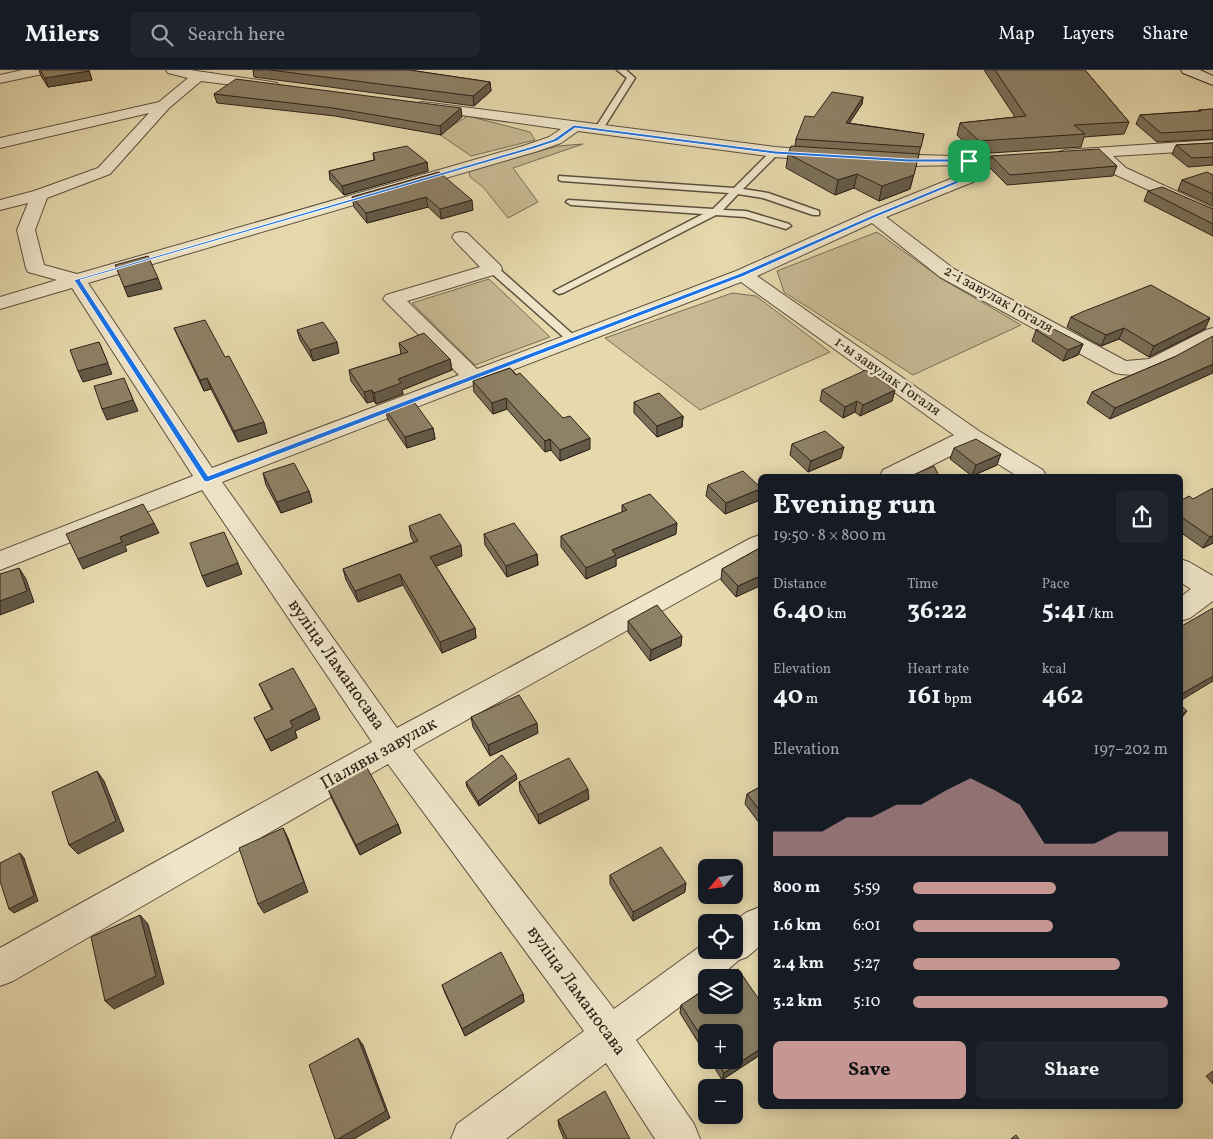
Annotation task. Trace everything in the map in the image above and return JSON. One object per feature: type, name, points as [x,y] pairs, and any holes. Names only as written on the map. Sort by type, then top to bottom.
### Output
[{"type":"street","points":[[0,79],[42,70]]},
{"type":"street","points":[[174,70],[198,76],[287,88]]},
{"type":"street","points":[[1188,70],[1213,81]]},
{"type":"street","points":[[0,205],[40,195],[104,172],[164,105],[198,76]]},
{"type":"street","points":[[406,104],[775,152],[842,157]]},
{"type":"street","points":[[0,143],[106,116],[164,105]]},
{"type":"street","points":[[0,302],[532,148],[555,140],[574,127]]},
{"type":"street","points":[[1052,156],[1213,144]]},
{"type":"street","points":[[1100,153],[1120,170],[1213,215]]},
{"type":"street","points":[[861,158],[909,161],[1006,159]]},
{"type":"street","points":[[0,561],[207,479],[742,275],[874,216],[972,176],[969,161]]},
{"type":"street","points":[[40,195],[26,230],[35,268],[76,280]]},
{"type":"street","name":"2-і завулак Гогаля","points":[[874,216],[947,274],[1123,368],[1154,364],[1213,334]]},
{"type":"street","points":[[461,237],[493,269],[394,299],[474,377]]},
{"type":"street","name":"1-ы завулак Гогаля","points":[[742,275],[971,436],[1031,474]]},
{"type":"street","name":"вуліца Ламаносава","points":[[76,280],[207,479],[392,746],[611,1036],[678,1139]]},
{"type":"street","points":[[896,474],[971,436]]},
{"type":"street","name":"Палявы завулак","points":[[0,968],[392,746],[758,545]]},
{"type":"street","points":[[1183,571],[1212,588],[1183,609]]},
{"type":"street","points":[[743,937],[758,926]]},
{"type":"street","points":[[472,1139],[714,959]]},
{"type":"lane","points":[[598,130],[632,78],[621,70]]},
{"type":"lane","points":[[559,291],[716,211],[775,152]]},
{"type":"lane","points":[[562,178],[737,191],[766,195],[816,213]]},
{"type":"lane","points":[[572,202],[746,214],[786,226]]},
{"type":"lane","points":[[493,269],[573,340]]},
{"type":"shaded area","points":[[468,116],[530,132],[535,140],[471,156],[439,134]]},
{"type":"shaded area","points":[[583,144],[513,168],[538,202],[508,218],[483,187],[470,177],[469,171],[558,146]]},
{"type":"shaded area","points":[[877,232],[942,279],[1021,325],[913,375],[784,292],[777,271]]},
{"type":"shaded area","points":[[489,279],[550,337],[475,365],[412,303]]},
{"type":"shaded area","points":[[732,293],[756,296],[830,352],[700,410],[605,338]]},
{"type":"building","points":[[40,70],[89,70],[89,71],[45,78]]},
{"type":"building","points":[[270,70],[409,70],[490,82],[473,96]]},
{"type":"building","points":[[995,70],[1085,70],[1129,122],[1074,125],[1085,134],[979,141],[960,123],[1026,116]]},
{"type":"building","points":[[236,79],[461,108],[440,126],[333,108],[214,94]]},
{"type":"building","points":[[832,92],[863,97],[846,123],[924,134],[921,147],[796,139],[805,116],[814,117]]},
{"type":"building","points":[[1213,109],[1213,130],[1161,133],[1140,115],[1201,111],[1199,110]]},
{"type":"building","points":[[1213,143],[1213,157],[1192,158],[1176,145]]},
{"type":"building","points":[[407,146],[427,162],[342,186],[329,171],[375,160],[373,153]]},
{"type":"building","points":[[791,146],[919,154],[914,175],[882,186],[857,174],[838,180],[788,154]]},
{"type":"building","points":[[1099,149],[1117,166],[1010,175],[991,156]]},
{"type":"building","points":[[439,172],[472,200],[440,209],[426,197],[366,213],[352,197]]},
{"type":"building","points":[[1207,172],[1213,175],[1213,194],[1182,180]]},
{"type":"building","points":[[1162,187],[1213,209],[1213,224],[1148,191]]},
{"type":"building","points":[[148,256],[158,278],[124,287],[115,265]]},
{"type":"building","points":[[1151,285],[1210,318],[1154,346],[1124,328],[1106,335],[1071,317],[1082,312]]},
{"type":"building","points":[[205,320],[225,357],[229,356],[264,422],[234,431],[207,378],[200,380],[174,328]]},
{"type":"building","points":[[323,322],[337,342],[310,350],[297,330]]},
{"type":"building","points":[[1048,326],[1083,344],[1068,350],[1036,330]]},
{"type":"building","points":[[424,333],[450,359],[398,379],[401,383],[374,393],[372,390],[364,392],[349,370],[408,352],[399,343]]},
{"type":"building","points":[[1213,336],[1213,364],[1115,408],[1092,392],[1174,357]]},
{"type":"building","points":[[99,342],[108,363],[78,371],[70,350]]},
{"type":"building","points":[[510,368],[516,375],[520,373],[563,418],[570,416],[590,438],[560,450],[550,439],[545,441],[506,398],[492,403],[473,381]]},
{"type":"building","points":[[866,370],[895,390],[863,405],[857,401],[845,407],[822,390]]},
{"type":"building","points":[[124,378],[133,400],[102,409],[94,386]]},
{"type":"building","points":[[659,393],[683,416],[657,426],[634,402]]},
{"type":"building","points":[[412,399],[433,428],[405,437],[385,409]]},
{"type":"building","points":[[825,431],[844,447],[811,461],[792,444]]},
{"type":"building","points":[[976,439],[1001,454],[976,465],[954,448]]},
{"type":"building","points":[[294,463],[309,491],[277,502],[263,473]]},
{"type":"building","points":[[934,466],[938,474],[916,474]]},
{"type":"building","points":[[743,471],[758,485],[758,490],[726,503],[708,485]]},
{"type":"building","points":[[1213,488],[1213,536],[1210,537],[1183,518],[1183,499],[1189,496],[1193,499]]},
{"type":"building","points":[[650,494],[677,523],[612,550],[616,555],[586,568],[561,536],[627,510],[622,505]]},
{"type":"building","points":[[143,504],[154,523],[120,537],[122,542],[78,559],[66,534]]},
{"type":"building","points":[[440,514],[461,545],[430,557],[475,628],[440,642],[400,574],[355,591],[343,569],[418,541],[409,526]]},
{"type":"building","points":[[514,523],[537,554],[506,566],[484,534]]},
{"type":"building","points":[[224,532],[238,563],[202,576],[190,543]]},
{"type":"building","points":[[758,549],[758,577],[738,586],[722,569]]},
{"type":"building","points":[[19,568],[27,591],[0,601],[0,574]]},
{"type":"building","points":[[657,605],[682,636],[651,650],[628,621]]},
{"type":"building","points":[[1213,608],[1213,676],[1183,693],[1183,625]]},
{"type":"building","points":[[293,668],[316,708],[290,721],[293,727],[266,740],[254,718],[273,709],[259,684]]},
{"type":"building","points":[[519,695],[537,723],[488,745],[471,717]]},
{"type":"building","points":[[502,755],[516,774],[478,801],[466,782]]},
{"type":"building","points":[[569,758],[588,789],[538,815],[519,782]]},
{"type":"building","points":[[366,766],[398,824],[356,845],[328,789]]},
{"type":"building","points":[[97,771],[116,821],[69,845],[52,792]]},
{"type":"building","points":[[758,788],[758,808],[747,794]]},
{"type":"building","points":[[283,828],[304,882],[258,904],[239,848]]},
{"type":"building","points":[[661,847],[686,883],[633,912],[610,875]]},
{"type":"building","points":[[20,853],[34,896],[9,909],[0,881],[0,863]]},
{"type":"building","points":[[140,915],[156,976],[105,1001],[91,937]]},
{"type":"building","points":[[501,952],[523,994],[462,1029],[442,985]]},
{"type":"building","points":[[743,976],[758,998],[758,1050],[743,1060],[743,1024],[698,1024],[698,1032],[681,1005],[698,994],[698,1014],[743,1014]]},
{"type":"building","points":[[358,1038],[386,1111],[335,1139],[309,1065]]},
{"type":"building","points":[[722,1069],[730,1069],[724,1073]]},
{"type":"building","points":[[605,1091],[630,1139],[567,1139],[558,1120]]},
{"type":"building","points":[[1016,1135],[1019,1139],[1011,1139]]},
{"type":"route","points":[[574,127],[775,152],[909,161],[969,161],[972,176],[874,216],[742,275],[207,479],[76,280],[532,148],[555,140],[574,127]]}]
